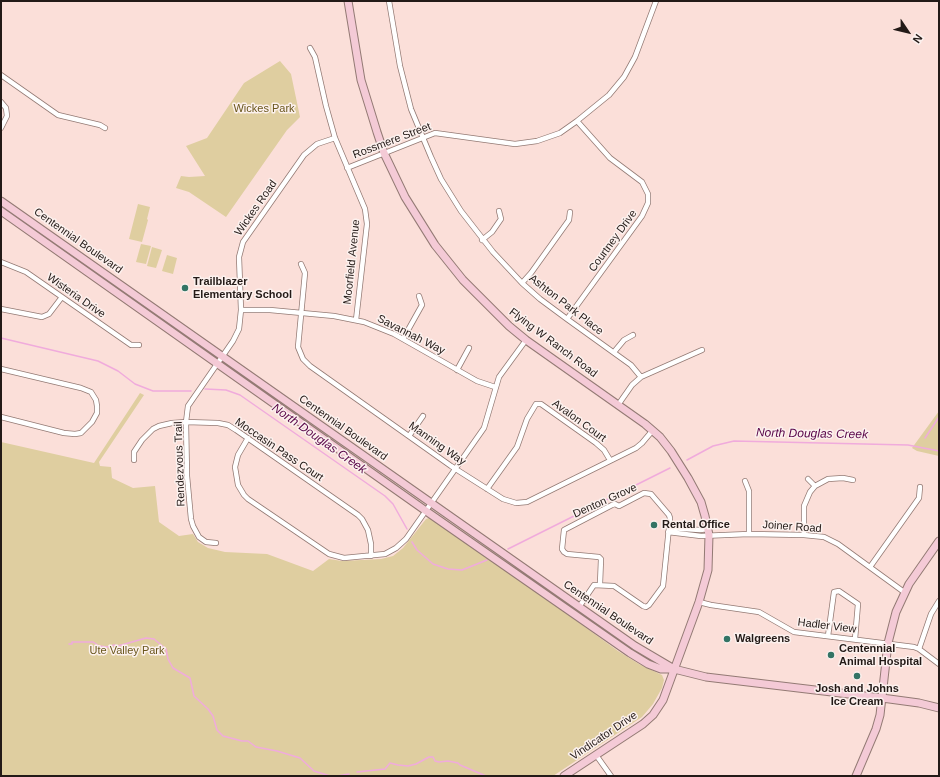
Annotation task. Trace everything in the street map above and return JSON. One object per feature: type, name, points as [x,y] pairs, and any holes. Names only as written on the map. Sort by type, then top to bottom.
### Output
[{"type":"main road","name":"Flying W Ranch Road","points":[[348,1],[361,80],[384,153],[414,212],[448,261],[463,280],[490,308],[526,340],[653,430],[665,442],[695,491],[702,506],[709,532],[708,570],[699,602],[674,669]]},
{"type":"main road","name":"Centennial Boulevard","points":[[1,201],[635,646],[674,669]]},
{"type":"main road","name":"Centennial Boulevard","points":[[1,211],[426,511],[648,664],[661,669],[674,669],[706,677],[882,698],[919,703],[939,708]]},
{"type":"main road","points":[[856,776],[876,729],[880,715],[888,643],[896,612],[904,592],[939,540]]},
{"type":"main road","name":"Vindicator Drive","points":[[564,776],[643,724],[653,714],[663,700],[674,669]]},
{"type":"street","name":"Ashton Park Place","points":[[389,1],[402,77],[411,109],[422,137],[448,191],[465,217],[482,240],[522,283],[540,299],[635,368],[641,377]]},
{"type":"street","name":"Rossmere Street","points":[[347,168],[435,133],[515,144],[525,144],[555,136],[578,121],[609,95],[624,77],[635,58],[656,1]]},
{"type":"street","name":"Moorfield Avenue","points":[[310,48],[315,57],[335,138],[363,202],[367,220],[356,320]]},
{"type":"street","points":[[1,75],[58,115],[100,125],[105,128]]},
{"type":"street","points":[[1,102],[6,108],[7,116],[1,128]]},
{"type":"street","name":"Courtney Drive","points":[[567,319],[642,216],[648,203],[648,194],[642,182],[610,158],[578,121]]},
{"type":"street","name":"Wickes Road","points":[[222,357],[238,334],[240,324],[241,310],[238,262],[239,252],[243,242],[304,155],[317,144],[335,138]]},
{"type":"street","points":[[482,240],[492,232],[501,218],[499,211]]},
{"type":"street","points":[[522,283],[569,220],[570,212]]},
{"type":"street","points":[[2,262],[6,256]]},
{"type":"street","name":"Wisteria Drive","points":[[2,262],[26,272],[131,346],[140,345]]},
{"type":"street","name":"Manning Way","points":[[301,264],[306,273],[298,347],[303,359],[310,366],[456,469],[507,502],[522,503],[610,460],[640,445],[653,430]]},
{"type":"street","points":[[403,339],[422,305],[419,296]]},
{"type":"street","points":[[1,309],[42,317],[49,314],[62,297]]},
{"type":"street","name":"Savannah Way","points":[[241,310],[270,310],[356,320],[377,327],[403,339],[477,381],[495,387]]},
{"type":"street","points":[[93,327],[97,321]]},
{"type":"street","points":[[614,352],[624,340],[633,335]]},
{"type":"street","points":[[248,438],[238,455],[235,467],[238,485],[248,499],[329,554],[344,558],[385,554],[396,548],[406,539],[486,425],[495,387],[502,372],[526,340]]},
{"type":"street","points":[[457,370],[469,348]]},
{"type":"street","points":[[618,405],[632,385],[641,377],[702,350]]},
{"type":"street","name":"Rendezvous Trail","points":[[216,543],[203,542],[192,526],[187,476],[186,422],[188,406],[222,357]]},
{"type":"street","points":[[1,369],[81,388],[91,392],[99,399],[95,418],[81,434],[64,432],[1,417]]},
{"type":"street","name":"Avalon Court","points":[[487,489],[517,447],[527,419],[536,404],[542,406],[596,443],[604,450],[610,460]]},
{"type":"street","points":[[409,436],[423,416]]},
{"type":"street","name":"Moccasin Pass Court","points":[[134,460],[134,452],[142,440],[159,426],[186,422],[222,424],[232,427],[352,510],[362,519],[366,524],[370,536],[370,556]]},
{"type":"street","points":[[804,535],[804,506],[810,492],[815,486],[835,478],[853,480]]},
{"type":"street","points":[[808,479],[815,486]]},
{"type":"street","points":[[745,481],[749,491],[749,534]]},
{"type":"street","points":[[870,567],[919,498],[920,487]]},
{"type":"street","name":"Denton Grove","points":[[600,584],[601,559],[599,557],[567,554],[562,549],[566,528],[612,505],[619,506],[644,493],[648,493],[651,494],[669,515],[669,530]]},
{"type":"street","points":[[579,607],[592,586],[600,584],[614,586],[643,606],[649,605],[663,586],[669,530],[701,536],[709,532]]},
{"type":"street","name":"Joiner Road","points":[[709,532],[816,536],[832,541],[904,592]]},
{"type":"street","points":[[828,636],[834,592],[838,591],[858,604],[855,639]]},
{"type":"street","points":[[939,601],[932,614],[919,649],[939,664]]},
{"type":"street","name":"Hadler View","points":[[699,602],[758,612],[794,632],[906,645],[919,649]]},
{"type":"street","points":[[596,755],[611,776]]},
{"type":"green space","name":"Wickes Park","points":[[280,61],[291,74],[300,117],[287,130],[226,217],[189,192],[176,188],[181,176],[205,176],[186,146],[207,138],[244,83]]},
{"type":"green space","points":[[138,204],[150,207],[142,242],[129,239]]},
{"type":"green space","points":[[141,244],[151,246],[146,264],[136,262]]},
{"type":"green space","points":[[152,247],[162,250],[156,268],[147,266]]},
{"type":"green space","points":[[167,255],[177,258],[173,274],[162,271]]},
{"type":"green space","name":"Ute Valley Park","points":[[140,393],[144,395],[99,462],[100,466],[111,467],[112,478],[133,488],[155,486],[159,522],[179,536],[193,534],[198,542],[208,548],[225,552],[267,554],[313,571],[329,559],[342,561],[381,559],[393,556],[403,548],[426,519],[429,518],[618,651],[639,664],[662,675],[664,680],[662,688],[653,704],[642,717],[553,776],[1,776],[1,442],[94,463]]},
{"type":"green space","points":[[939,411],[939,456],[917,451],[912,448]]},
{"type":"waterway","name":"North Douglas Creek","points":[[1,338],[98,361],[118,371],[135,384],[153,391],[191,391]]},
{"type":"waterway","name":"North Douglas Creek","points":[[205,389],[226,390],[240,395],[385,496],[393,504],[407,529]]},
{"type":"waterway","points":[[925,438],[939,417]]},
{"type":"waterway","name":"North Douglas Creek","points":[[687,460],[713,446],[734,441],[908,445],[939,451]]},
{"type":"waterway","name":"North Douglas Creek","points":[[508,549],[670,468]]},
{"type":"waterway","name":"North Douglas Creek","points":[[412,542],[417,550],[433,564],[448,569],[462,570],[487,560]]},
{"type":"waterway","points":[[69,644],[72,644],[72,642],[93,642],[99,646],[108,647],[114,645],[118,646],[146,638],[154,639],[166,649],[168,659],[173,668],[190,678],[194,696],[208,709],[213,716],[217,730],[223,736],[248,741],[256,747],[277,751],[300,758],[314,771],[330,776]]},
{"type":"waterway","points":[[357,772],[385,769],[390,763],[408,766],[416,764],[429,757],[433,757],[435,761],[458,763],[486,776]]},
{"type":"waterway","points":[[337,776],[349,774]]},
{"type":"place","name":"Trailblazer Elementary School","points":[[185,288]]},
{"type":"place","name":"Rental Office","points":[[654,525]]},
{"type":"place","name":"Walgreens","points":[[727,639]]},
{"type":"place","name":"Centennial Animal Hospital","points":[[831,655]]},
{"type":"place","name":"Josh and Johns Ice Cream","points":[[857,676]]}]
